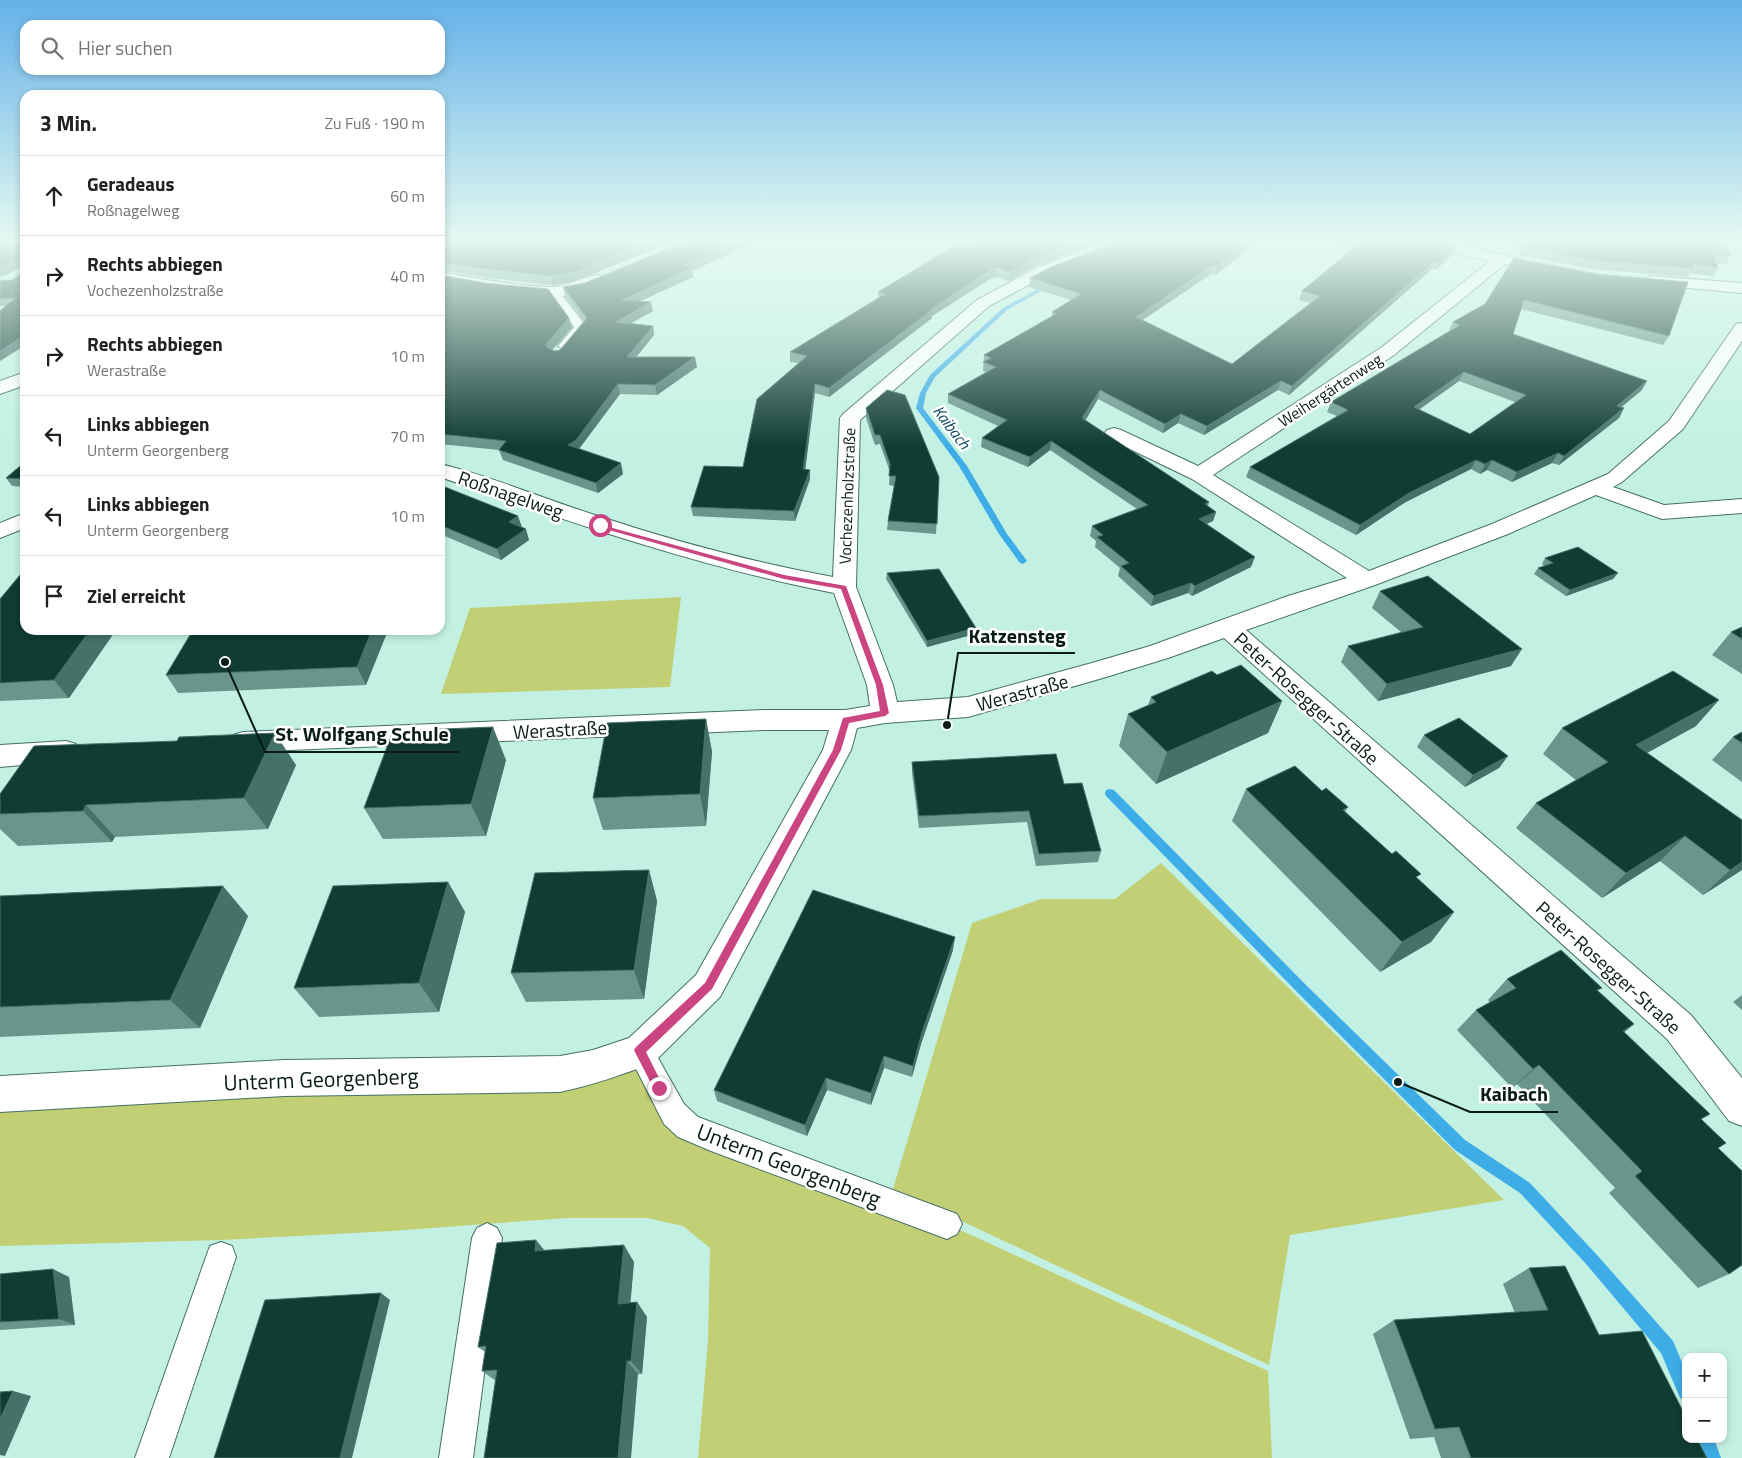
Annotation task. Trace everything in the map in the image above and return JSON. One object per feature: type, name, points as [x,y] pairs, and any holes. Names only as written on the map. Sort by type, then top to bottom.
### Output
[{"type":"street","name":"Vochezenholzstraße","points":[[885,713],[880,685],[844,587],[850,418],[975,310]]},
{"type":"street","name":"Weihergärtenweg","points":[[1199,475],[1388,351],[1439,310]]},
{"type":"street","name":"Peter-Rosegger-Straße","points":[[1742,328],[1676,425],[1614,478],[1500,529],[1367,580],[1227,627],[1679,1028],[1742,1108]]},
{"type":"street","points":[[0,388],[20,380]]},
{"type":"street","points":[[1114,434],[1199,475],[1367,580]]},
{"type":"street","name":"Roßnagelweg","points":[[445,472],[600,525],[784,577],[844,587]]},
{"type":"street","points":[[1595,488],[1662,512],[1742,506]]},
{"type":"street","points":[[0,531],[20,522]]},
{"type":"street","name":"Werastraße","points":[[214,743],[766,720],[846,720],[885,713],[968,707],[1097,672],[1227,627]]},
{"type":"street","name":"Unterm Georgenberg","points":[[0,1094],[284,1078],[560,1074],[593,1067],[640,1050],[708,986],[837,750],[846,720]]},
{"type":"street","points":[[0,756],[87,749]]},
{"type":"lane","points":[[556,355],[581,327],[567,310]]},
{"type":"lane","name":"Unterm Georgenberg","points":[[640,1050],[674,1114],[688,1127],[711,1138],[947,1224]]},
{"type":"lane","points":[[456,1458],[487,1238]]},
{"type":"lane","points":[[152,1458],[222,1257]]},
{"type":"green space","points":[[681,597],[670,687],[441,694],[470,608]]},
{"type":"green space","points":[[1161,863],[1504,1200],[1290,1235],[1269,1365],[893,1189],[972,923],[1041,899],[1115,899]]},
{"type":"green space","points":[[640,1051],[674,1114],[947,1224],[1268,1371],[1272,1458],[698,1458],[708,1341],[710,1248],[683,1226],[647,1218],[567,1218],[391,1231],[222,1240],[0,1246],[0,1094],[284,1078]]},
{"type":"building","points":[[20,310],[20,338],[0,351],[0,311]]},
{"type":"building","points":[[445,310],[563,310],[569,318],[546,344],[547,347],[554,351],[560,350],[587,318],[581,310],[637,310],[616,322],[653,326],[627,357],[695,357],[655,385],[618,384],[576,440],[568,445],[621,463],[596,483],[499,450],[506,441],[445,435]]},
{"type":"building","points":[[859,310],[932,310],[829,388],[815,384],[803,469],[810,470],[794,511],[691,507],[704,466],[743,467],[757,399],[807,356],[790,352]]},
{"type":"building","points":[[1055,310],[1146,310],[1136,317],[1232,364],[1302,310],[1379,310],[1292,386],[1281,381],[1207,426],[1181,414],[1165,424],[1100,390],[1082,418],[1209,502],[1205,504],[1216,512],[1199,519],[1255,557],[1195,586],[1191,583],[1154,596],[1121,566],[1129,563],[1097,537],[1103,535],[1092,526],[1148,505],[1051,441],[1030,457],[982,438],[1007,420],[948,394],[996,367],[983,362],[991,358],[984,355],[1056,314],[1052,312]]},
{"type":"building","points":[[1474,310],[1521,310],[1513,334],[1647,381],[1617,406],[1624,408],[1564,456],[1558,453],[1517,472],[1492,460],[1485,464],[1476,460],[1409,493],[1360,525],[1250,467],[1348,410],[1331,402],[1460,325],[1453,322]],"holes":[[[1464,372],[1526,395],[1470,434],[1414,407]]]},
{"type":"building","points":[[1564,310],[1678,310],[1669,336]]},
{"type":"building","points":[[887,390],[905,395],[939,477],[937,524],[888,521],[896,476],[889,476],[890,464],[880,435],[875,435],[866,408]]},
{"type":"building","points":[[20,466],[20,479],[6,478]]},
{"type":"building","points":[[445,487],[518,516],[509,522],[526,529],[497,549],[445,527]]},
{"type":"building","points":[[1578,547],[1618,573],[1570,590],[1538,568],[1553,563],[1545,558]]},
{"type":"building","points":[[939,569],[976,628],[927,641],[887,573]]},
{"type":"building","points":[[20,575],[20,635],[86,635],[54,680],[0,683],[0,599]]},
{"type":"building","points":[[1428,576],[1522,649],[1387,684],[1348,646],[1423,627],[1380,591]]},
{"type":"building","points":[[1742,627],[1742,639],[1731,632]]},
{"type":"building","points":[[190,635],[370,635],[357,667],[166,675]]},
{"type":"building","points":[[1241,665],[1282,701],[1167,752],[1128,714],[1156,702],[1151,697],[1212,671],[1217,675]]},
{"type":"building","points":[[1673,671],[1719,700],[1636,745],[1742,820],[1742,862],[1730,870],[1685,836],[1626,873],[1536,803],[1608,762],[1562,728]]},
{"type":"building","points":[[1459,718],[1508,756],[1473,775],[1424,735]]},
{"type":"building","points":[[706,719],[700,794],[593,798],[607,723]]},
{"type":"building","points":[[493,727],[471,804],[364,808],[393,731]]},
{"type":"building","points":[[1742,732],[1742,743],[1733,737]]},
{"type":"building","points":[[275,733],[244,798],[86,805],[83,811],[0,814],[0,794],[34,746],[177,741],[179,737]]},
{"type":"building","points":[[1056,754],[1064,784],[1082,783],[1101,851],[1039,854],[1029,811],[919,816],[912,762]]},
{"type":"building","points":[[1295,766],[1322,791],[1326,788],[1348,807],[1343,810],[1392,854],[1396,851],[1421,874],[1416,877],[1454,912],[1402,942],[1246,789]]},
{"type":"building","points":[[649,870],[634,970],[511,973],[535,873]]},
{"type":"building","points":[[448,882],[419,983],[294,988],[333,886]]},
{"type":"building","points":[[223,886],[170,1000],[0,1007],[0,896]]},
{"type":"building","points":[[813,890],[955,937],[922,1032],[913,1066],[884,1056],[871,1093],[826,1078],[805,1125],[714,1090]]},
{"type":"building","points":[[1561,950],[1602,988],[1597,990],[1634,1024],[1623,1031],[1710,1114],[1701,1119],[1726,1143],[1718,1148],[1742,1171],[1742,1265],[1729,1274],[1635,1176],[1642,1171],[1539,1065],[1533,1069],[1476,1010],[1516,988],[1507,979]]},
{"type":"building","points":[[536,1240],[535,1251],[624,1245],[618,1304],[637,1302],[631,1361],[627,1361],[618,1458],[484,1458],[497,1370],[482,1371],[486,1346],[478,1347],[497,1243]]},
{"type":"building","points":[[1565,1266],[1599,1335],[1642,1331],[1682,1409],[1682,1443],[1699,1443],[1707,1458],[1471,1458],[1459,1427],[1435,1429],[1394,1320],[1548,1310],[1529,1268]]},
{"type":"building","points":[[53,1269],[59,1319],[0,1322],[0,1274]]},
{"type":"building","points":[[381,1293],[340,1458],[214,1458],[265,1300]]},
{"type":"building","points":[[13,1391],[0,1419],[0,1392]]},
{"type":"waterway","name":"Kaibach","points":[[1004,310],[932,376],[923,393],[919,408],[963,466],[1003,534],[1023,561]]},
{"type":"waterway","name":"Kaibach","points":[[1110,793],[1302,989],[1460,1145],[1525,1188],[1592,1260],[1667,1347],[1682,1383]]},
{"type":"waterway","name":"Kaibach","points":[[1707,1443],[1713,1458]]},
{"type":"place","name":"St. Wolfgang Schule","points":[[225,662]]},
{"type":"place","name":"Katzensteg","points":[[947,725]]},
{"type":"place","name":"Kaibach","points":[[1398,1082]]},
{"type":"route","points":[[600,525],[784,577],[844,587],[880,685],[885,713],[846,720],[837,750],[708,986],[640,1050],[659,1088]]}]
